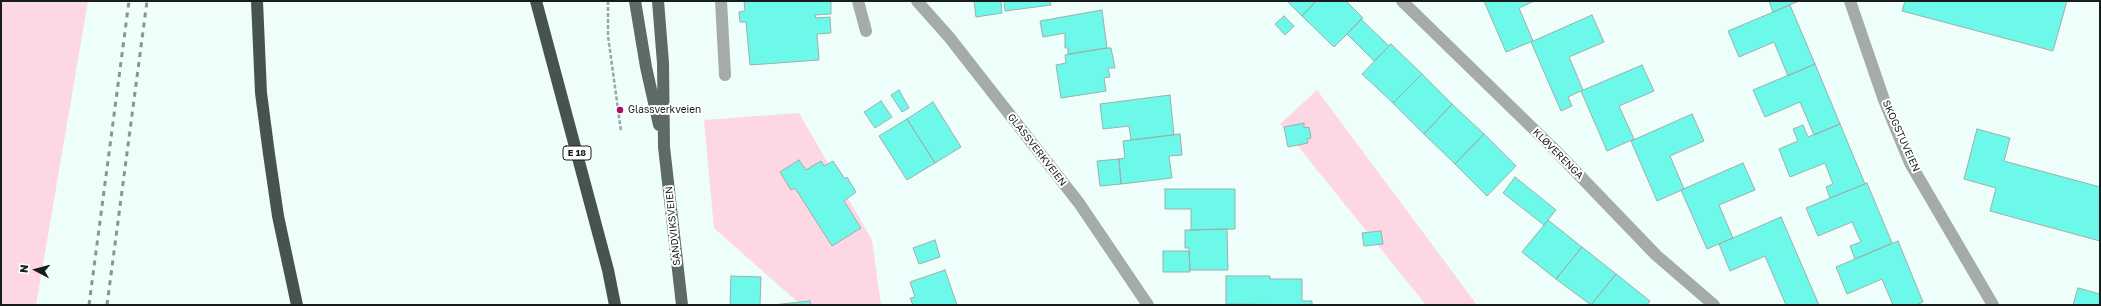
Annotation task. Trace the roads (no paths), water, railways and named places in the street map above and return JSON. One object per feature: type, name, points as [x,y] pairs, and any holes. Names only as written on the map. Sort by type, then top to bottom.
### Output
[{"type":"highway","points":[[257,1],[262,92],[269,154],[278,216],[297,305]]},
{"type":"highway","name":"E 18","points":[[536,1],[608,270],[615,305]]},
{"type":"main road","name":"SANDVIKSVEIEN","points":[[635,1],[646,67],[664,147]]},
{"type":"main road","name":"SANDVIKSVEIEN","points":[[658,1],[663,63],[664,147],[682,305]]},
{"type":"street","points":[[721,1],[725,75]]},
{"type":"street","points":[[858,1],[866,31]]},
{"type":"street","name":"GLASSVERKVEIEN","points":[[917,1],[949,37],[1079,203],[1148,305]]},
{"type":"street","name":"KLØVERENGA","points":[[1402,1],[1553,148],[1656,255],[1714,305]]},
{"type":"street","name":"SKOGSTUVEIEN","points":[[1850,1],[1884,100],[1910,163],[1993,305]]},
{"type":"railway","points":[[89,305],[129,1]]},
{"type":"railway","points":[[107,305],[147,1]]},
{"type":"place","name":"Glassverkveien","points":[[620,110]]}]
